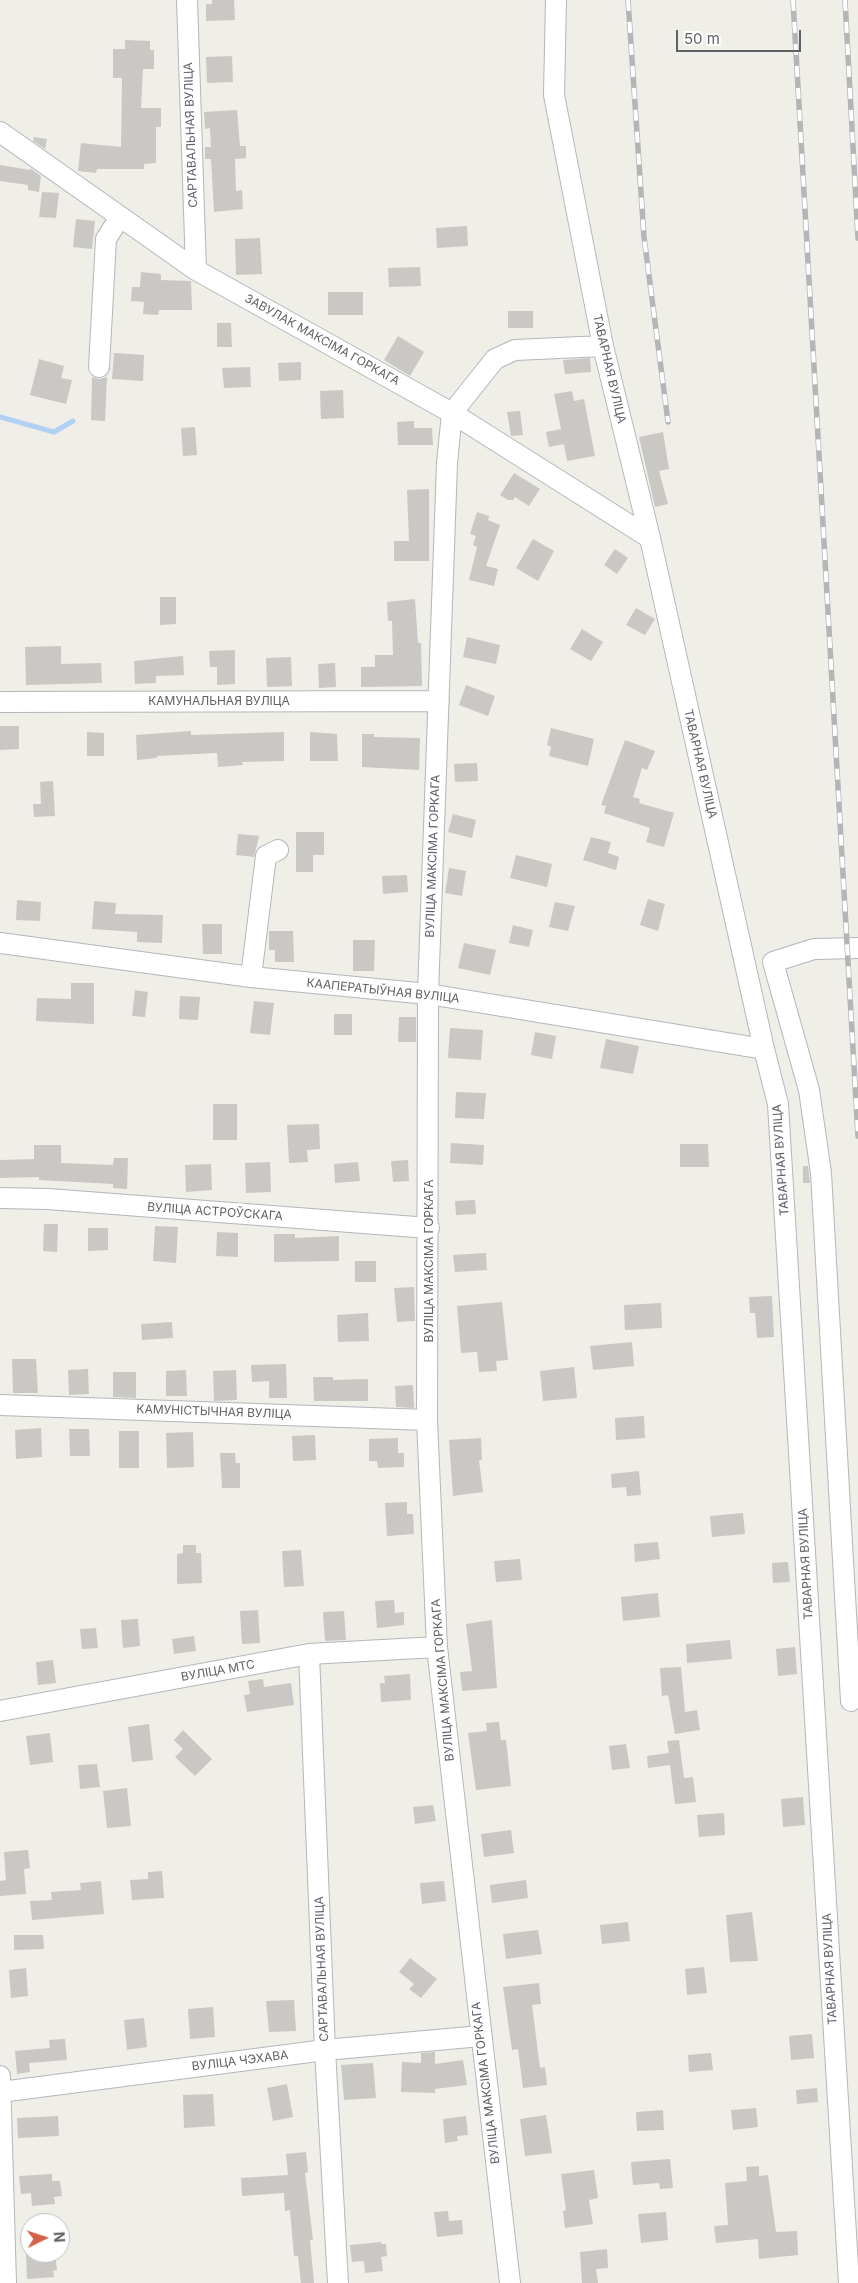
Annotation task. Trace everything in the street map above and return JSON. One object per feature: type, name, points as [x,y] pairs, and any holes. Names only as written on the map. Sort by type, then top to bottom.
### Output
[{"type":"street","name":"САРТАВАЛЬНАЯ ВУЛІЦА","points":[[186,0],[196,270]]},
{"type":"street","name":"ТАВАРНАЯ ВУЛІЦА","points":[[556,0],[554,95],[602,346],[650,538],[764,1049],[778,1104],[849,2283]]},
{"type":"street","name":"ЗАВУЛАК МАКСІМА ГОРКАГА","points":[[0,132],[196,270],[452,413],[650,538]]},
{"type":"street","points":[[99,367],[106,239],[120,217]]},
{"type":"street","points":[[452,413],[495,358],[515,350],[602,346]]},
{"type":"street","name":"ВУЛІЦА МАКСІМА ГОРКАГА","points":[[452,413],[447,463],[428,994],[429,1228],[427,1420],[437,1647],[510,2283]]},
{"type":"street","name":"КАМУНАЛЬНАЯ ВУЛІЦА","points":[[0,702],[439,701]]},
{"type":"street","points":[[251,977],[266,856],[278,850]]},
{"type":"street","name":"КААПЕРАТЫЎНАЯ ВУЛІЦА","points":[[0,943],[251,977],[428,994],[764,1049]]},
{"type":"street","points":[[851,1701],[822,1174],[809,1090],[773,962],[814,950],[858,948]]},
{"type":"street","name":"ВУЛІЦА АСТРОЎСКАГА","points":[[0,1198],[48,1199],[429,1228]]},
{"type":"street","name":"КАМУНІСТЫЧНАЯ ВУЛІЦА","points":[[0,1404],[427,1420]]},
{"type":"street","name":"ВУЛІЦА МТС","points":[[0,1711],[309,1654],[437,1647]]},
{"type":"street","name":"САРТАВАЛЬНАЯ ВУЛІЦА","points":[[309,1654],[325,2050],[338,2283]]},
{"type":"street","name":"ВУЛІЦА ЧЭХАВА","points":[[0,2087],[325,2050],[481,2036]]},
{"type":"street","points":[[0,2087],[6,2283]]},
{"type":"building","points":[[212,0],[234,0],[235,20],[206,21],[206,4],[212,4]]},
{"type":"building","points":[[125,40],[150,41],[150,50],[154,50],[154,69],[143,69],[141,108],[161,108],[161,127],[156,127],[156,163],[144,164],[144,169],[97,169],[96,173],[78,171],[81,143],[121,147],[122,78],[113,78],[113,49],[125,49]]},
{"type":"building","points":[[232,56],[233,82],[207,83],[206,57]]},
{"type":"building","points":[[237,110],[240,146],[246,146],[246,158],[235,159],[236,191],[242,190],[243,209],[214,212],[211,159],[205,159],[205,147],[211,147],[210,128],[205,129],[204,112]]},
{"type":"building","points":[[34,137],[47,139],[45,149],[33,141]]},
{"type":"building","points":[[0,165],[30,170],[30,168],[41,176],[39,192],[28,190],[28,185],[0,181]]},
{"type":"building","points":[[42,192],[59,193],[56,218],[39,217]]},
{"type":"building","points":[[76,219],[95,221],[92,249],[73,247]]},
{"type":"building","points":[[467,226],[468,246],[437,248],[436,228]]},
{"type":"building","points":[[260,238],[262,274],[236,275],[235,239]]},
{"type":"building","points":[[420,267],[421,286],[389,287],[388,268]]},
{"type":"building","points":[[141,272],[161,274],[161,280],[191,281],[192,310],[159,310],[158,315],[143,314],[144,302],[131,301],[132,287],[140,287]]},
{"type":"building","points":[[328,292],[363,292],[363,315],[328,315]]},
{"type":"building","points":[[508,311],[533,311],[533,328],[508,328]]},
{"type":"building","points":[[217,323],[231,323],[232,347],[217,347]]},
{"type":"building","points":[[398,336],[424,352],[410,376],[384,360]]},
{"type":"building","points":[[114,353],[144,355],[143,381],[112,379]]},
{"type":"building","points":[[590,358],[591,372],[565,374],[563,360]]},
{"type":"building","points":[[39,359],[64,366],[61,378],[72,380],[66,404],[30,395]]},
{"type":"building","points":[[301,362],[301,380],[279,381],[278,363]]},
{"type":"building","points":[[250,367],[251,387],[224,388],[222,368]]},
{"type":"building","points":[[92,377],[99,379],[107,377],[105,421],[91,420]]},
{"type":"building","points":[[343,390],[344,418],[321,419],[320,391]]},
{"type":"building","points":[[572,391],[574,401],[584,399],[595,456],[567,461],[564,444],[549,447],[546,432],[561,429],[554,394]]},
{"type":"building","points":[[520,411],[523,435],[511,436],[507,412]]},
{"type":"building","points":[[414,421],[414,428],[432,428],[433,445],[398,445],[397,422]]},
{"type":"building","points":[[195,427],[197,455],[183,456],[181,428]]},
{"type":"building","points":[[663,432],[669,469],[659,471],[668,504],[655,507],[639,437]]},
{"type":"building","points":[[514,473],[540,489],[529,506],[515,497],[513,500],[508,500],[500,495]]},
{"type":"building","points":[[429,489],[429,561],[394,561],[394,541],[409,541],[407,490]]},
{"type":"building","points":[[477,512],[489,516],[488,520],[500,525],[486,566],[498,569],[494,586],[469,580],[477,547],[473,545],[476,536],[470,534]]},
{"type":"building","points":[[533,539],[554,551],[538,581],[516,568]]},
{"type":"building","points":[[615,549],[628,558],[617,574],[604,565]]},
{"type":"building","points":[[160,597],[176,597],[176,624],[160,625]]},
{"type":"building","points":[[415,599],[418,643],[421,643],[422,686],[361,687],[361,667],[375,667],[375,655],[393,655],[392,621],[388,621],[387,602]]},
{"type":"building","points":[[636,608],[655,619],[645,635],[626,625]]},
{"type":"building","points":[[582,629],[603,642],[591,661],[570,649]]},
{"type":"building","points":[[467,637],[500,645],[496,664],[463,657]]},
{"type":"building","points":[[61,646],[61,664],[101,663],[102,683],[26,685],[25,647]]},
{"type":"building","points":[[235,650],[235,684],[217,685],[217,667],[210,667],[209,651]]},
{"type":"building","points":[[183,656],[184,675],[156,676],[156,683],[135,684],[134,661]]},
{"type":"building","points":[[291,657],[292,686],[267,687],[266,658]]},
{"type":"building","points":[[335,663],[336,687],[319,688],[318,664]]},
{"type":"building","points":[[466,685],[495,696],[488,716],[459,705]]},
{"type":"building","points":[[0,726],[19,726],[19,749],[0,750]]},
{"type":"building","points":[[551,728],[594,739],[588,766],[549,756],[551,747],[547,745]]},
{"type":"building","points":[[191,731],[191,735],[284,732],[284,761],[242,762],[243,765],[218,767],[217,753],[157,756],[157,758],[137,760],[136,735]]},
{"type":"building","points":[[87,732],[104,733],[104,756],[87,756]]},
{"type":"building","points":[[310,732],[337,734],[338,761],[310,761]]},
{"type":"building","points":[[362,734],[374,734],[374,737],[420,738],[419,770],[362,767]]},
{"type":"building","points":[[625,740],[655,751],[647,770],[642,768],[633,797],[640,799],[639,803],[674,813],[664,847],[646,842],[650,828],[604,813],[606,806],[601,805]]},
{"type":"building","points":[[477,763],[478,781],[455,782],[454,764]]},
{"type":"building","points":[[53,781],[55,816],[34,817],[33,804],[41,804],[40,782]]},
{"type":"building","points":[[453,814],[476,820],[472,838],[448,832]]},
{"type":"building","points":[[296,832],[324,832],[324,855],[313,855],[313,872],[296,872]]},
{"type":"building","points":[[238,834],[259,836],[254,857],[236,855]]},
{"type":"building","points":[[591,837],[611,842],[608,853],[619,857],[616,870],[583,860]]},
{"type":"building","points":[[516,855],[552,864],[547,887],[510,878]]},
{"type":"building","points":[[449,868],[466,871],[462,896],[445,893]]},
{"type":"building","points":[[407,875],[408,892],[383,894],[382,876]]},
{"type":"building","points":[[648,899],[665,904],[658,931],[640,925]]},
{"type":"building","points":[[17,900],[41,902],[40,921],[16,920]]},
{"type":"building","points":[[94,901],[116,903],[115,914],[163,915],[162,943],[137,942],[137,932],[92,929]]},
{"type":"building","points":[[555,902],[575,906],[568,931],[549,927]]},
{"type":"building","points":[[202,924],[222,924],[222,954],[203,954]]},
{"type":"building","points":[[513,925],[533,930],[529,947],[509,943]]},
{"type":"building","points":[[269,931],[293,931],[294,962],[275,962],[275,950],[269,950]]},
{"type":"building","points":[[353,940],[375,940],[374,971],[353,971]]},
{"type":"building","points":[[464,943],[496,950],[490,975],[458,968]]},
{"type":"building","points":[[71,983],[94,983],[94,1024],[36,1021],[37,998],[71,999]]},
{"type":"building","points":[[135,990],[148,992],[145,1017],[132,1016]]},
{"type":"building","points":[[180,996],[200,997],[198,1020],[179,1019]]},
{"type":"building","points":[[254,1001],[274,1003],[270,1035],[250,1033]]},
{"type":"building","points":[[334,1014],[352,1014],[352,1035],[334,1035]]},
{"type":"building","points":[[399,1017],[416,1017],[416,1042],[398,1042]]},
{"type":"building","points":[[450,1028],[483,1030],[481,1060],[448,1058]]},
{"type":"building","points":[[535,1032],[556,1036],[552,1059],[531,1055]]},
{"type":"building","points":[[606,1039],[639,1046],[633,1074],[600,1068]]},
{"type":"building","points":[[456,1092],[486,1093],[484,1119],[455,1118]]},
{"type":"building","points":[[213,1104],[237,1104],[237,1140],[213,1140]]},
{"type":"building","points":[[319,1124],[320,1149],[307,1150],[308,1162],[289,1163],[287,1125]]},
{"type":"building","points":[[451,1143],[484,1145],[483,1165],[450,1163]]},
{"type":"building","points":[[680,1144],[708,1144],[709,1167],[680,1167]]},
{"type":"building","points":[[34,1145],[61,1145],[61,1163],[113,1165],[114,1158],[128,1158],[127,1189],[113,1188],[113,1184],[39,1180],[39,1177],[0,1178],[0,1160],[34,1159]]},
{"type":"building","points":[[408,1160],[409,1181],[393,1182],[391,1161]]},
{"type":"building","points":[[270,1162],[271,1192],[246,1193],[245,1163]]},
{"type":"building","points":[[358,1162],[360,1181],[335,1183],[334,1164]]},
{"type":"building","points":[[211,1164],[212,1190],[186,1192],[185,1165]]},
{"type":"building","points":[[803,1166],[808,1166],[810,1183],[803,1183]]},
{"type":"building","points":[[475,1200],[476,1214],[456,1215],[455,1201]]},
{"type":"building","points":[[44,1224],[58,1224],[57,1252],[43,1251]]},
{"type":"building","points":[[155,1226],[178,1227],[176,1263],[153,1261]]},
{"type":"building","points":[[88,1228],[108,1228],[108,1250],[88,1251]]},
{"type":"building","points":[[217,1232],[238,1233],[238,1257],[216,1256]]},
{"type":"building","points":[[274,1234],[295,1234],[295,1238],[339,1236],[339,1261],[274,1262]]},
{"type":"building","points":[[486,1253],[487,1270],[455,1272],[453,1255]]},
{"type":"building","points":[[355,1261],[376,1261],[376,1282],[355,1282]]},
{"type":"building","points":[[414,1287],[415,1321],[397,1322],[394,1288]]},
{"type":"building","points":[[772,1296],[774,1337],[757,1338],[755,1313],[750,1313],[749,1297]]},
{"type":"building","points":[[502,1302],[508,1360],[496,1361],[497,1371],[479,1372],[477,1352],[461,1353],[457,1306]]},
{"type":"building","points":[[661,1303],[662,1328],[625,1330],[624,1305]]},
{"type":"building","points":[[368,1313],[369,1341],[338,1342],[337,1315]]},
{"type":"building","points":[[172,1322],[173,1338],[142,1340],[141,1324]]},
{"type":"building","points":[[632,1342],[634,1366],[593,1370],[590,1346]]},
{"type":"building","points":[[12,1359],[36,1359],[38,1393],[13,1393]]},
{"type":"building","points":[[286,1364],[287,1398],[269,1398],[269,1381],[252,1382],[251,1365]]},
{"type":"building","points":[[574,1367],[577,1398],[543,1401],[540,1371]]},
{"type":"building","points":[[88,1369],[89,1394],[69,1395],[68,1370]]},
{"type":"building","points":[[186,1370],[187,1396],[166,1396],[166,1371]]},
{"type":"building","points":[[236,1370],[237,1400],[214,1401],[213,1371]]},
{"type":"building","points":[[113,1372],[136,1372],[136,1398],[113,1397]]},
{"type":"building","points":[[313,1377],[333,1377],[333,1380],[368,1379],[368,1401],[314,1401]]},
{"type":"building","points":[[413,1385],[414,1408],[396,1407],[395,1386]]},
{"type":"building","points":[[644,1416],[645,1438],[616,1440],[615,1418]]},
{"type":"building","points":[[41,1428],[42,1457],[16,1459],[15,1430]]},
{"type":"building","points":[[69,1429],[89,1429],[90,1456],[70,1456]]},
{"type":"building","points":[[119,1431],[139,1431],[139,1468],[119,1468]]},
{"type":"building","points":[[193,1432],[194,1467],[167,1468],[166,1433]]},
{"type":"building","points":[[315,1435],[316,1460],[293,1461],[292,1436]]},
{"type":"building","points":[[398,1438],[398,1453],[404,1453],[404,1467],[378,1468],[377,1461],[369,1461],[369,1439]]},
{"type":"building","points":[[481,1438],[482,1460],[479,1460],[483,1492],[453,1496],[449,1440]]},
{"type":"building","points":[[220,1453],[235,1453],[236,1463],[240,1463],[240,1488],[222,1488]]},
{"type":"building","points":[[639,1471],[641,1495],[627,1496],[626,1487],[612,1488],[611,1474]]},
{"type":"building","points":[[407,1502],[407,1514],[413,1514],[414,1534],[387,1536],[385,1503]]},
{"type":"building","points":[[743,1513],[745,1534],[712,1537],[710,1516]]},
{"type":"building","points":[[658,1542],[660,1559],[635,1562],[634,1544]]},
{"type":"building","points":[[183,1545],[196,1545],[196,1553],[201,1553],[202,1583],[177,1584],[177,1554],[183,1553]]},
{"type":"building","points":[[301,1550],[304,1586],[284,1587],[282,1551]]},
{"type":"building","points":[[520,1559],[522,1580],[496,1582],[494,1561]]},
{"type":"building","points":[[788,1562],[790,1582],[773,1583],[772,1563]]},
{"type":"building","points":[[658,1593],[660,1617],[623,1621],[621,1597]]},
{"type":"building","points":[[394,1600],[395,1613],[404,1612],[404,1625],[377,1628],[375,1601]]},
{"type":"building","points":[[258,1610],[260,1643],[242,1644],[240,1611]]},
{"type":"building","points":[[344,1611],[346,1640],[325,1641],[323,1612]]},
{"type":"building","points":[[138,1619],[140,1646],[123,1648],[121,1620]]},
{"type":"building","points":[[492,1620],[497,1688],[462,1691],[460,1672],[472,1671],[466,1624]]},
{"type":"building","points":[[96,1628],[98,1648],[82,1649],[80,1629]]},
{"type":"building","points":[[194,1636],[196,1651],[174,1654],[172,1639]]},
{"type":"building","points":[[730,1640],[732,1659],[687,1663],[686,1644]]},
{"type":"building","points":[[795,1647],[797,1674],[778,1676],[776,1649]]},
{"type":"building","points":[[53,1660],[56,1683],[38,1685],[36,1662]]},
{"type":"building","points":[[681,1667],[685,1712],[697,1710],[700,1730],[675,1734],[668,1695],[662,1696],[660,1668]]},
{"type":"building","points":[[410,1674],[411,1700],[381,1702],[380,1683],[385,1683],[384,1676]]},
{"type":"building","points":[[263,1679],[264,1687],[291,1683],[294,1705],[247,1712],[244,1695],[250,1694],[248,1681]]},
{"type":"building","points":[[499,1722],[501,1740],[506,1740],[511,1786],[476,1790],[468,1733],[487,1731],[486,1723]]},
{"type":"building","points":[[149,1724],[153,1760],[132,1762],[128,1727]]},
{"type":"building","points":[[183,1730],[212,1759],[195,1776],[175,1757],[183,1749],[174,1740]]},
{"type":"building","points":[[50,1733],[53,1762],[30,1765],[26,1736]]},
{"type":"building","points":[[679,1740],[684,1778],[693,1777],[696,1802],[675,1804],[670,1765],[648,1768],[647,1756],[669,1753],[667,1741]]},
{"type":"building","points":[[626,1744],[630,1768],[612,1770],[609,1746]]},
{"type":"building","points":[[97,1764],[100,1787],[80,1789],[78,1765]]},
{"type":"building","points":[[127,1788],[131,1826],[107,1828],[103,1791]]},
{"type":"building","points":[[803,1797],[805,1825],[783,1827],[781,1799]]},
{"type":"building","points":[[433,1805],[436,1821],[415,1824],[413,1807]]},
{"type":"building","points":[[724,1813],[725,1835],[699,1837],[697,1815]]},
{"type":"building","points":[[511,1830],[514,1853],[484,1857],[481,1834]]},
{"type":"building","points":[[28,1850],[30,1868],[24,1869],[26,1894],[0,1896],[0,1881],[6,1880],[4,1852]]},
{"type":"building","points":[[162,1871],[164,1898],[132,1900],[130,1880],[148,1879],[148,1872]]},
{"type":"building","points":[[526,1880],[528,1898],[492,1903],[490,1885]]},
{"type":"building","points":[[101,1881],[104,1914],[32,1920],[30,1901],[52,1900],[51,1892],[81,1890],[80,1883]]},
{"type":"building","points":[[444,1881],[446,1901],[422,1904],[420,1883]]},
{"type":"building","points":[[752,1912],[758,1961],[730,1962],[726,1915]]},
{"type":"building","points":[[628,1922],[630,1941],[602,1944],[600,1925]]},
{"type":"building","points":[[538,1930],[542,1954],[506,1959],[503,1934]]},
{"type":"building","points":[[14,1935],[43,1935],[44,1949],[14,1950]]},
{"type":"building","points":[[410,1958],[437,1979],[421,1998],[409,1989],[414,1984],[399,1972]]},
{"type":"building","points":[[704,1967],[707,1993],[687,1995],[685,1969]]},
{"type":"building","points":[[26,1968],[28,1996],[11,1998],[9,1970]]},
{"type":"building","points":[[539,1983],[541,2004],[532,2005],[540,2068],[545,2067],[547,2085],[523,2088],[518,2049],[512,2050],[503,1987]]},
{"type":"building","points":[[294,2000],[296,2031],[269,2032],[266,2001]]},
{"type":"building","points":[[213,2007],[215,2037],[190,2039],[188,2009]]},
{"type":"building","points":[[144,2018],[147,2047],[127,2050],[124,2020]]},
{"type":"building","points":[[812,2034],[814,2058],[791,2060],[789,2036]]},
{"type":"building","points":[[65,2039],[67,2060],[29,2063],[30,2072],[17,2074],[15,2051],[50,2048],[49,2040]]},
{"type":"building","points":[[435,2052],[435,2064],[463,2060],[467,2085],[435,2089],[435,2093],[401,2092],[402,2062],[421,2063],[421,2053]]},
{"type":"building","points":[[711,2053],[713,2070],[689,2072],[688,2055]]},
{"type":"building","points":[[373,2063],[376,2098],[344,2100],[341,2065]]},
{"type":"building","points":[[287,2084],[293,2117],[273,2121],[267,2088]]},
{"type":"building","points":[[817,2088],[818,2102],[797,2104],[796,2090]]},
{"type":"building","points":[[213,2094],[215,2126],[184,2128],[183,2095]]},
{"type":"building","points":[[756,2108],[758,2127],[733,2130],[731,2110]]},
{"type":"building","points":[[663,2110],[664,2130],[637,2131],[636,2112]]},
{"type":"building","points":[[546,2115],[552,2153],[525,2156],[520,2119]]},
{"type":"building","points":[[58,2116],[59,2136],[18,2138],[17,2118]]},
{"type":"building","points":[[466,2116],[468,2135],[457,2136],[458,2141],[445,2143],[443,2119]]},
{"type":"building","points":[[306,2152],[308,2172],[305,2173],[313,2240],[310,2240],[314,2283],[301,2283],[298,2256],[294,2256],[290,2210],[285,2211],[284,2193],[242,2196],[241,2178],[288,2175],[286,2154]]},
{"type":"building","points":[[670,2159],[673,2188],[660,2189],[659,2183],[633,2185],[631,2162]]},
{"type":"building","points":[[759,2166],[759,2176],[768,2175],[776,2232],[797,2231],[798,2255],[759,2259],[758,2239],[716,2243],[714,2226],[728,2225],[725,2183],[747,2181],[746,2167]]},
{"type":"building","points":[[594,2170],[598,2198],[589,2200],[593,2224],[565,2228],[563,2211],[566,2210],[561,2174]]},
{"type":"building","points":[[52,2174],[52,2181],[60,2181],[62,2196],[54,2197],[55,2204],[32,2206],[31,2193],[21,2194],[19,2176]]},
{"type":"building","points":[[448,2211],[449,2221],[462,2220],[463,2234],[437,2237],[434,2212]]},
{"type":"building","points":[[666,2212],[668,2240],[641,2243],[638,2214]]},
{"type":"building","points":[[381,2242],[381,2244],[386,2244],[387,2256],[381,2257],[383,2271],[365,2273],[364,2261],[352,2262],[350,2245]]},
{"type":"building","points":[[607,2249],[608,2268],[596,2269],[598,2283],[582,2283],[580,2252]]},
{"type":"building","points":[[26,2263],[56,2263],[57,2270],[53,2271],[54,2277],[27,2279]]},
{"type":"waterway","points":[[0,417],[54,432],[73,421]]},
{"type":"railway","points":[[628,0],[644,237],[668,422]]},
{"type":"railway","points":[[793,0],[858,1136]]},
{"type":"railway","points":[[845,0],[858,238]]}]
